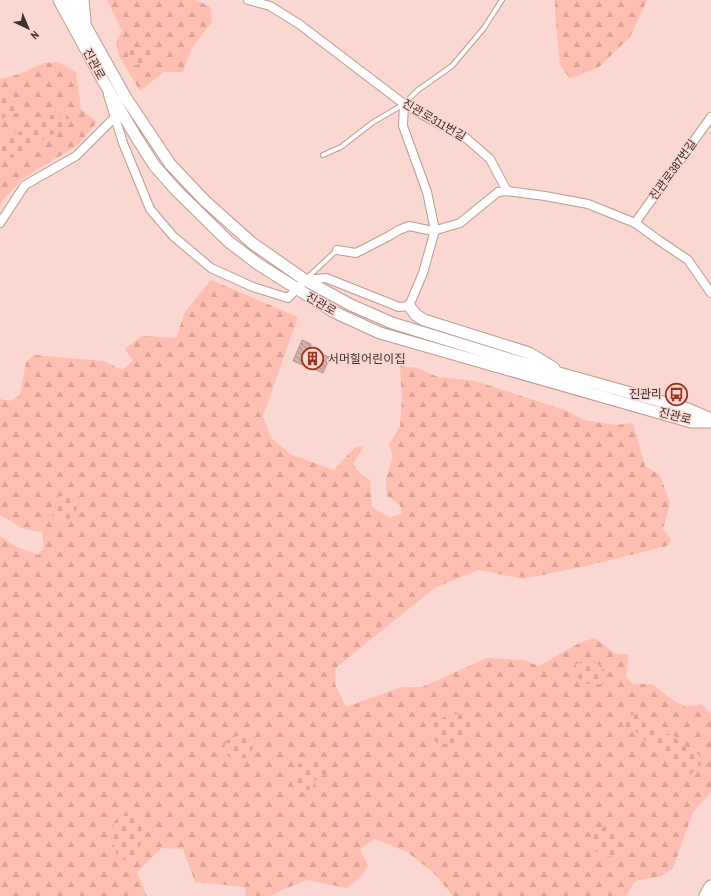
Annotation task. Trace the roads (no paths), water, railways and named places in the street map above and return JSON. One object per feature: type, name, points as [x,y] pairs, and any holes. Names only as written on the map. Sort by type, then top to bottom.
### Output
[{"type":"highway","points":[[706,896],[711,887]]},
{"type":"main road","name":"진관로","points":[[59,0],[102,79],[154,165],[176,190],[229,242],[258,264],[334,312],[380,333],[691,422],[711,422]]},
{"type":"main road","name":"진관로","points":[[71,0],[126,98],[170,164],[205,201],[252,243],[305,280],[351,305],[392,323],[509,360],[688,409],[711,419]]},
{"type":"main road","points":[[83,0],[86,26]]},
{"type":"main road","points":[[409,306],[416,315],[424,320],[529,353],[567,375]]},
{"type":"street","name":"진관로311번길","points":[[248,0],[270,6],[299,24],[404,104],[466,138],[490,159],[507,191]]},
{"type":"street","points":[[102,79],[123,143],[150,209],[173,236],[211,268],[253,288],[288,298],[305,280],[326,278],[399,307],[409,306],[423,273],[435,230],[427,192],[403,126],[404,104]]},
{"type":"street","points":[[0,223],[25,185],[76,156],[115,117]]},
{"type":"street","name":"진관로387번길","points":[[635,223],[711,117]]},
{"type":"street","points":[[338,250],[356,253],[409,226],[433,231],[460,223],[498,192],[507,191],[588,204],[635,223],[688,260],[711,293]]},
{"type":"lane","points":[[323,155],[341,147],[372,123],[404,104],[418,90],[452,66],[484,28],[502,0]]},
{"type":"lane","points":[[305,280],[338,250]]},
{"type":"place","name":"서머힐어린이집","points":[[312,359]]},
{"type":"place","name":"진관리","points":[[677,394]]}]
